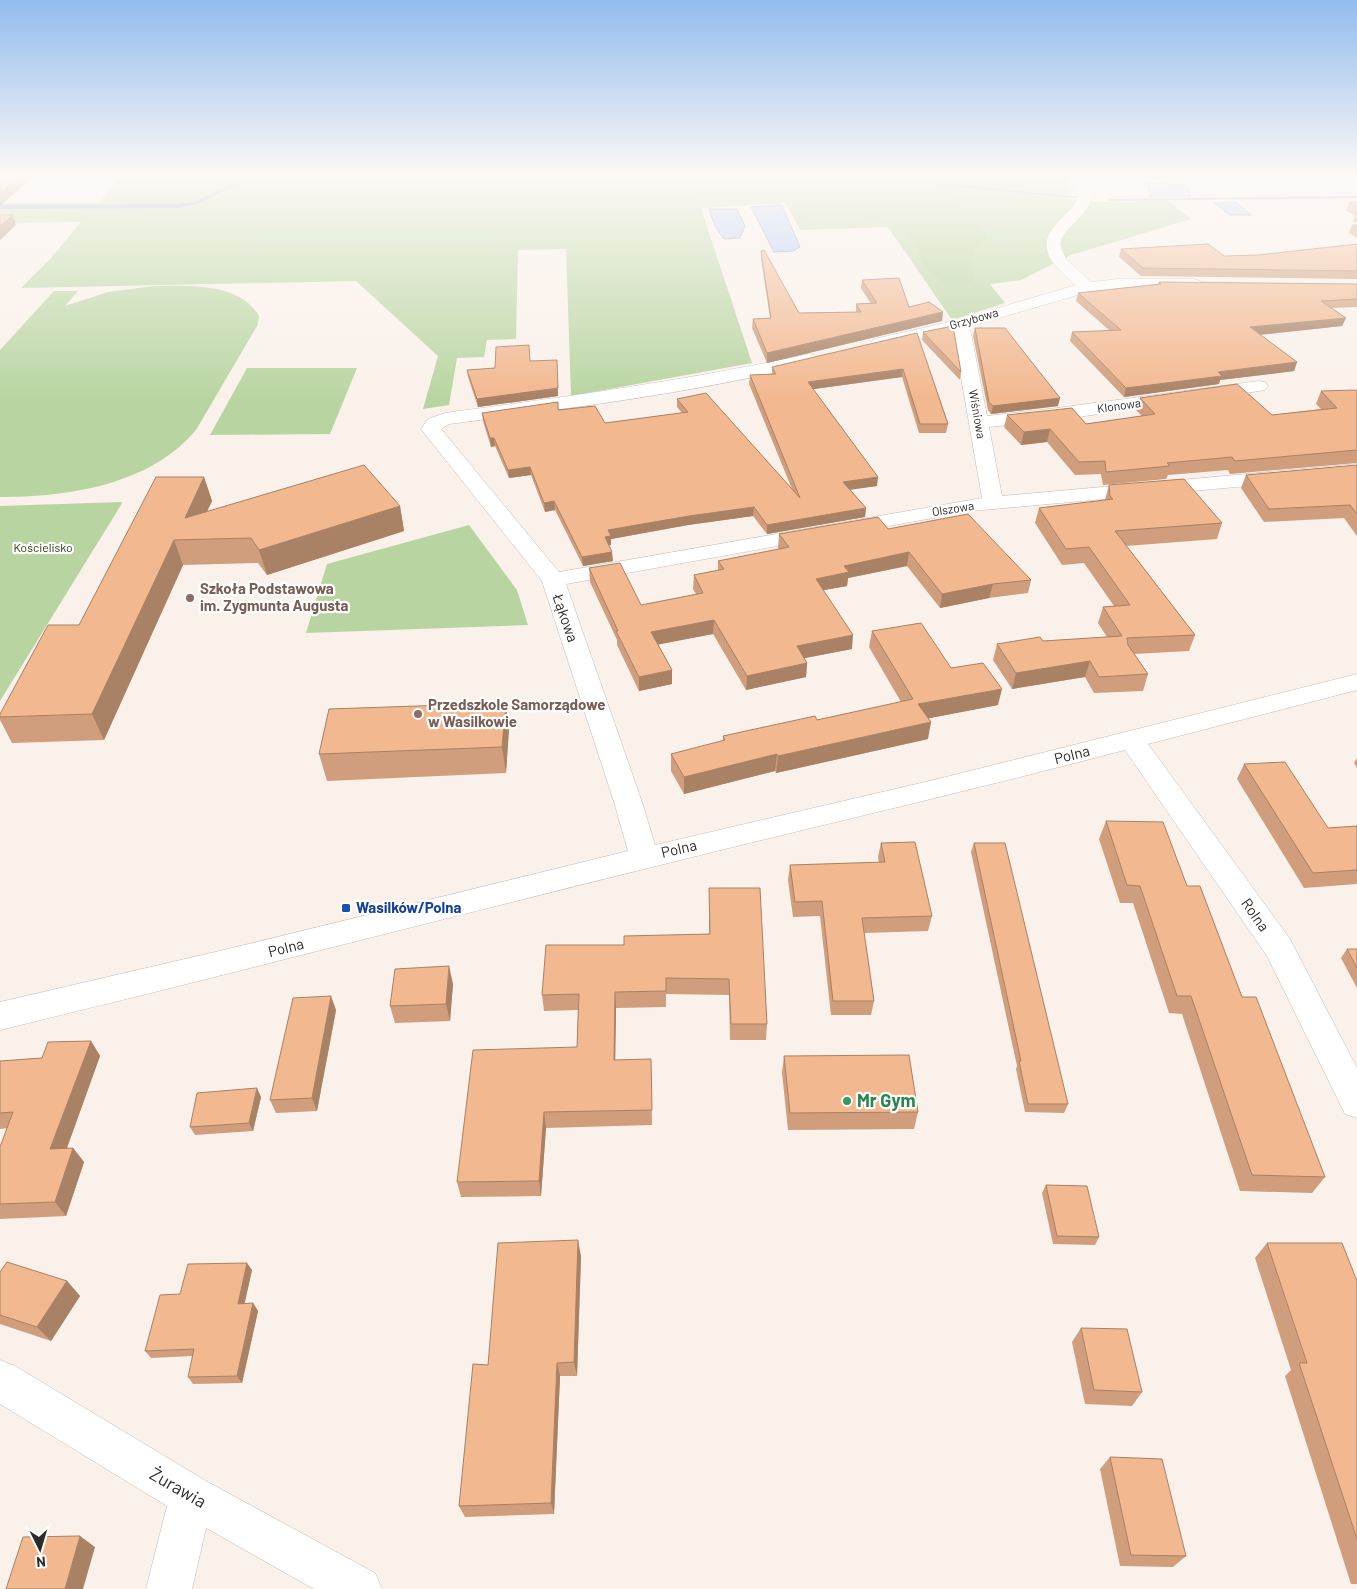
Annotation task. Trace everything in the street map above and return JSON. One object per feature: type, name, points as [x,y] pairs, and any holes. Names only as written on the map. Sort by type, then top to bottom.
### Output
[{"type":"street","points":[[1055,250],[1060,261],[1095,286]]},
{"type":"street","name":"Grzybowa","points":[[864,346],[958,325],[1095,286],[1211,284]]},
{"type":"street","name":"Wiśniowa","points":[[958,325],[963,333],[992,504]]},
{"type":"street","name":"Łąkowa","points":[[644,858],[628,802],[552,580],[432,432],[432,426],[445,419],[632,394],[760,370],[826,355]]},
{"type":"street","name":"Klonowa","points":[[979,422],[1057,414],[1259,386]]},
{"type":"street","name":"Olszowa","points":[[552,580],[972,505],[1357,470]]},
{"type":"street","name":"Polna","points":[[0,1016],[228,962],[644,858],[938,789],[1357,682]]},
{"type":"street","name":"Rolna","points":[[1131,740],[1279,948],[1357,1103]]},
{"type":"street","name":"Żurawia","points":[[0,1381],[191,1496],[359,1589]]},
{"type":"street","points":[[169,1589],[191,1496]]},
{"type":"green space","points":[[58,250],[518,250],[516,339],[487,340],[484,357],[457,358],[449,405],[423,409],[438,356],[356,281],[21,288]]},
{"type":"green space","points":[[566,250],[715,250],[752,363],[571,396]]},
{"type":"green space","points":[[904,250],[1087,250],[1071,255],[1021,280],[990,284],[1005,303],[952,320]]},
{"type":"green space","points":[[918,250],[973,250],[971,263],[974,278],[969,283],[943,283],[925,267]]},
{"type":"green space","points":[[154,286],[212,288],[226,292],[239,297],[250,305],[259,316],[257,326],[196,430],[177,449],[156,464],[106,484],[53,494],[0,497],[0,350],[54,291],[78,291],[65,306],[108,292]]},
{"type":"green space","points":[[247,368],[357,368],[330,434],[210,435]]},
{"type":"green space","name":"Kościelisko","points":[[122,502],[121,505],[0,701],[0,506]]},
{"type":"green space","points":[[469,525],[517,590],[528,625],[306,633],[327,564]]},
{"type":"water","points":[[773,250],[794,250],[793,251],[774,252]]},
{"type":"building","points":[[764,250],[799,313],[861,312],[856,304],[877,303],[862,280],[899,278],[909,307],[929,302],[943,312],[767,353],[753,319],[771,318],[761,251]]},
{"type":"building","points":[[1122,250],[1216,250],[1224,256],[1258,255],[1302,250],[1357,250],[1357,271],[1143,268]]},
{"type":"building","points":[[1159,282],[1357,284],[1357,299],[1321,301],[1346,318],[1250,327],[1297,362],[1218,372],[1222,376],[1126,388],[1072,332],[1121,330],[1078,293],[1161,284]]},
{"type":"building","points":[[953,326],[961,372],[923,332]]},
{"type":"building","points":[[975,328],[1005,328],[1060,398],[993,406],[989,402]]},
{"type":"building","points":[[917,333],[948,424],[920,424],[903,369],[808,382],[878,477],[843,482],[866,508],[767,525],[754,507],[689,516],[608,530],[611,536],[605,537],[612,552],[582,557],[554,501],[544,503],[530,467],[508,470],[494,438],[490,438],[482,413],[558,402],[558,410],[595,406],[605,423],[688,412],[677,399],[706,393],[800,498],[750,375],[776,374],[772,367]]},
{"type":"building","points":[[529,345],[530,361],[557,360],[558,388],[477,399],[467,370],[495,368],[496,347]]},
{"type":"building","points":[[1237,384],[1272,415],[1337,408],[1321,391],[1356,390],[1357,450],[1235,461],[1232,457],[1167,463],[1170,466],[1106,472],[1105,461],[1079,462],[1050,429],[1024,432],[1007,415],[1072,408],[1086,424],[1155,414],[1140,398]]},
{"type":"building","points":[[364,465],[400,506],[259,550],[251,538],[174,540],[92,714],[0,717],[48,625],[79,625],[156,477],[204,477],[185,518]]},
{"type":"building","points":[[1357,465],[1357,514],[1350,505],[1269,509],[1246,475]]},
{"type":"building","points":[[1184,479],[1222,523],[1115,531],[1195,635],[1127,638],[1128,645],[1148,674],[1099,677],[1090,661],[1016,673],[997,644],[1040,637],[1043,641],[1122,636],[1103,607],[1130,605],[1089,547],[1066,549],[1039,508],[1113,499],[1110,496],[1109,485]]},
{"type":"building","points":[[968,514],[1031,580],[993,584],[942,594],[909,552],[844,566],[849,572],[816,579],[853,635],[797,646],[807,663],[747,676],[714,620],[651,632],[672,670],[639,677],[616,631],[618,631],[589,568],[620,563],[641,605],[703,593],[694,575],[724,569],[718,561],[789,547],[779,534],[878,517],[888,529]]},
{"type":"building","points":[[921,623],[951,668],[983,663],[1002,689],[918,704],[931,722],[778,756],[777,754],[684,777],[671,754],[725,740],[723,736],[815,716],[817,720],[913,699],[872,631]]},
{"type":"building","points":[[506,703],[502,747],[319,754],[329,709]]},
{"type":"building","points":[[1285,762],[1328,828],[1357,826],[1357,870],[1313,873],[1244,764]]},
{"type":"building","points":[[1106,821],[1163,822],[1187,886],[1200,886],[1242,997],[1256,997],[1325,1177],[1252,1175],[1191,996],[1177,996],[1140,886],[1127,885]]},
{"type":"building","points":[[915,842],[932,916],[862,918],[874,1001],[833,1001],[822,901],[795,902],[790,865],[885,862],[881,843]]},
{"type":"building","points":[[974,843],[1005,843],[1068,1104],[1028,1104],[1019,1061],[1021,1061]]},
{"type":"building","points":[[709,888],[760,888],[767,1024],[731,1024],[729,979],[666,978],[666,991],[615,992],[614,1060],[651,1059],[652,1110],[544,1112],[539,1181],[457,1182],[473,1050],[577,1047],[579,994],[542,995],[546,945],[624,945],[624,936],[710,934]]},
{"type":"building","points":[[1347,949],[1357,949],[1357,968]]},
{"type":"building","points":[[449,966],[446,1004],[390,1006],[395,969]]},
{"type":"building","points":[[331,996],[312,1098],[270,1100],[293,998]]},
{"type":"building","points":[[91,1041],[50,1149],[73,1148],[55,1202],[0,1204],[0,1147],[13,1112],[0,1113],[0,1061],[42,1058],[48,1042]]},
{"type":"building","name":"Mr Gym","points":[[909,1055],[918,1112],[790,1113],[784,1056]]},
{"type":"building","points":[[257,1088],[249,1123],[190,1127],[197,1093]]},
{"type":"building","points":[[1046,1185],[1087,1186],[1099,1237],[1057,1236]]},
{"type":"building","points":[[578,1240],[574,1362],[557,1363],[551,1503],[459,1506],[473,1364],[488,1365],[498,1243]]},
{"type":"building","points":[[1267,1243],[1342,1243],[1357,1281],[1357,1539],[1299,1363],[1307,1363]]},
{"type":"building","points":[[7,1262],[67,1281],[37,1327],[0,1315],[0,1272]]},
{"type":"building","points":[[247,1263],[238,1304],[253,1303],[237,1376],[188,1377],[194,1349],[145,1351],[160,1295],[180,1294],[188,1264]]},
{"type":"building","points":[[1081,1328],[1127,1329],[1142,1392],[1094,1390]]},
{"type":"building","points":[[1110,1457],[1162,1459],[1186,1556],[1131,1555]]},
{"type":"building","points":[[80,1536],[65,1589],[6,1589],[23,1537]]},
{"type":"place","name":"Szkoła Podstawowa im. Zygmunta Augusta","points":[[190,598]]},
{"type":"place","name":"Przedszkole Samorządowe w Wasilkowie","points":[[418,714]]},
{"type":"place","name":"Wasilków/Polna","points":[[346,908]]},
{"type":"place","name":"Mr Gym","points":[[847,1101]]}]
